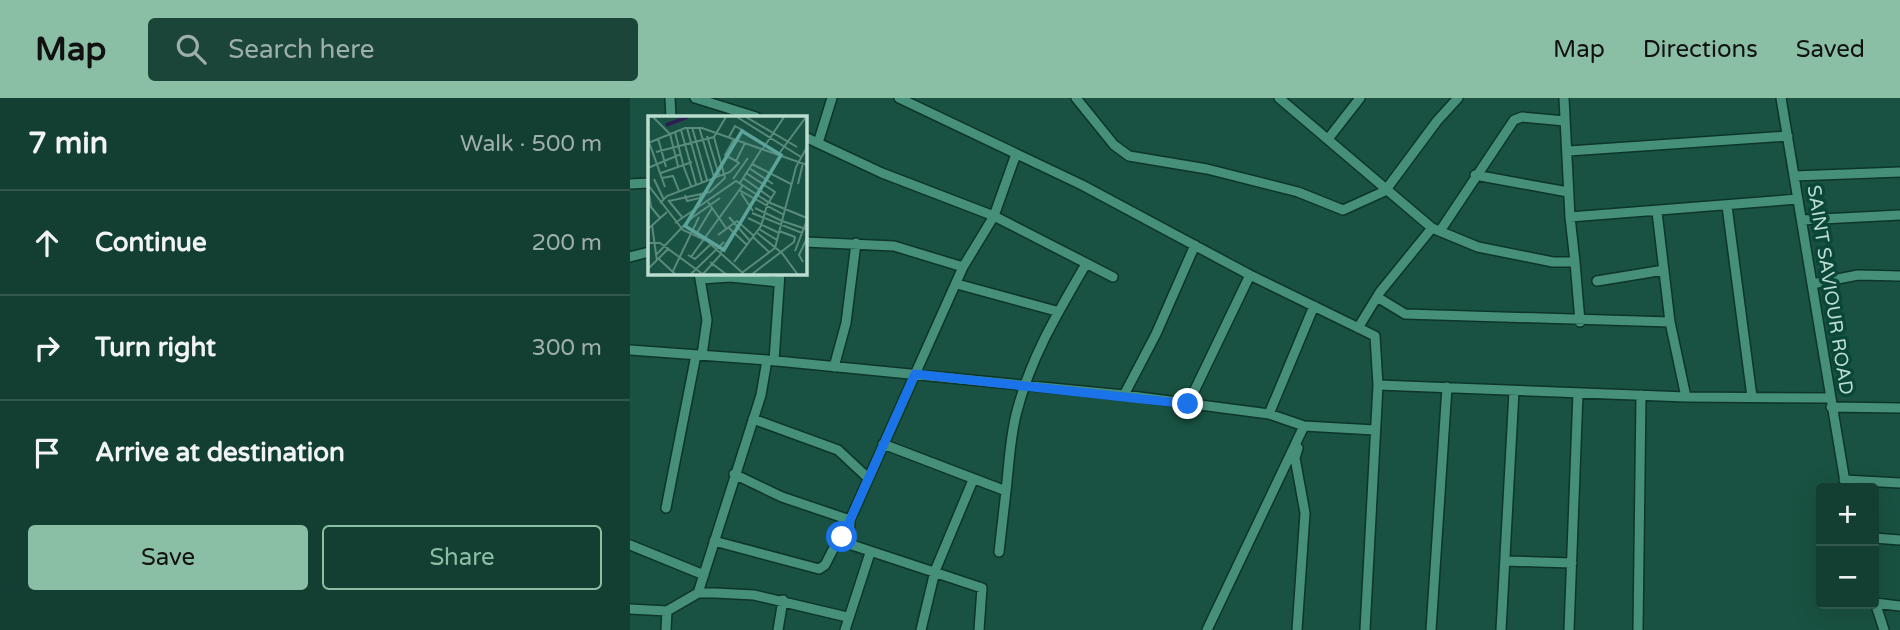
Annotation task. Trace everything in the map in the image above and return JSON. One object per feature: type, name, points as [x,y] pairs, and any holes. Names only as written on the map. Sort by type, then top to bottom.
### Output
[{"type":"street","points":[[670,98],[671,116]]},
{"type":"street","points":[[695,98],[753,116]]},
{"type":"street","points":[[818,143],[832,98]]},
{"type":"street","points":[[899,98],[1016,154],[1250,275],[1375,336],[1378,385],[1365,630]]},
{"type":"street","points":[[1076,98],[1114,145],[1129,156],[1207,169],[1298,192],[1343,210],[1385,191],[1437,121],[1458,98]]},
{"type":"street","points":[[1279,98],[1385,191],[1436,229],[1478,247],[1553,262],[1575,262]]},
{"type":"street","points":[[1328,139],[1360,98]]},
{"type":"street","points":[[1564,98],[1569,150],[1568,192],[1580,322]]},
{"type":"street","name":"SAINT SAVIOUR ROAD","points":[[1781,98],[1845,483]]},
{"type":"street","points":[[1358,327],[1377,297],[1436,229],[1514,120],[1522,117],[1565,121]]},
{"type":"street","points":[[1569,150],[1788,136]]},
{"type":"street","points":[[807,138],[882,173],[994,216],[1113,277]]},
{"type":"street","points":[[979,630],[982,588],[870,553],[849,544],[847,537],[850,520],[883,443],[963,267],[994,216],[1016,154]]},
{"type":"street","points":[[1794,176],[1900,172]]},
{"type":"street","points":[[1475,174],[1568,192]]},
{"type":"street","points":[[630,184],[648,184]]},
{"type":"street","points":[[1570,217],[1798,199]]},
{"type":"street","points":[[1727,206],[1752,397]]},
{"type":"street","points":[[1657,212],[1670,323],[1686,397]]},
{"type":"street","points":[[1802,220],[1900,215]]},
{"type":"street","points":[[807,242],[894,246],[963,267]]},
{"type":"street","points":[[834,367],[846,323],[856,243]]},
{"type":"street","points":[[1124,395],[1156,334],[1195,245]]},
{"type":"street","points":[[630,257],[648,252]]},
{"type":"street","points":[[999,552],[1016,414],[1025,384],[1056,311],[1086,264]]},
{"type":"street","points":[[1597,281],[1664,270]]},
{"type":"street","points":[[1188,404],[1250,275]]},
{"type":"street","points":[[1812,284],[1858,275],[1900,276]]},
{"type":"street","points":[[666,508],[707,320],[700,276],[779,278],[771,360],[698,593]]},
{"type":"street","points":[[957,285],[1056,311]]},
{"type":"street","points":[[1377,297],[1405,314],[1670,323]]},
{"type":"street","points":[[1269,414],[1314,306]]},
{"type":"street","points":[[630,350],[771,360],[1025,384],[1269,414],[1304,426],[1375,430]]},
{"type":"street","points":[[1378,385],[1686,397],[1752,397],[1900,408]]},
{"type":"street","points":[[1431,630],[1447,387]]},
{"type":"street","points":[[1501,630],[1514,391]]},
{"type":"street","points":[[1569,630],[1578,393]]},
{"type":"street","points":[[1638,630],[1642,395]]},
{"type":"street","points":[[753,419],[838,450],[869,478]]},
{"type":"street","points":[[1207,630],[1304,426]]},
{"type":"street","points":[[1297,630],[1305,513],[1295,458],[1304,426]]},
{"type":"street","points":[[883,443],[1006,491]]},
{"type":"street","points":[[734,474],[782,497],[850,520]]},
{"type":"street","points":[[921,630],[934,571],[973,480]]},
{"type":"street","points":[[1879,483],[1900,483]]},
{"type":"street","points":[[714,541],[819,569],[825,565],[839,538],[847,537]]},
{"type":"street","points":[[1879,538],[1900,540]]},
{"type":"street","points":[[630,545],[704,575]]},
{"type":"street","points":[[845,630],[847,617],[870,553]]},
{"type":"street","points":[[1505,561],[1572,564]]},
{"type":"street","points":[[630,609],[667,611],[698,593],[754,595],[847,617]]},
{"type":"street","points":[[778,630],[783,600]]},
{"type":"street","points":[[1879,602],[1900,606]]},
{"type":"street","points":[[1877,609],[1884,630]]},
{"type":"street","points":[[666,630],[667,611]]},
{"type":"route","points":[[842,537],[847,537],[850,520],[915,374],[1188,404]]}]
